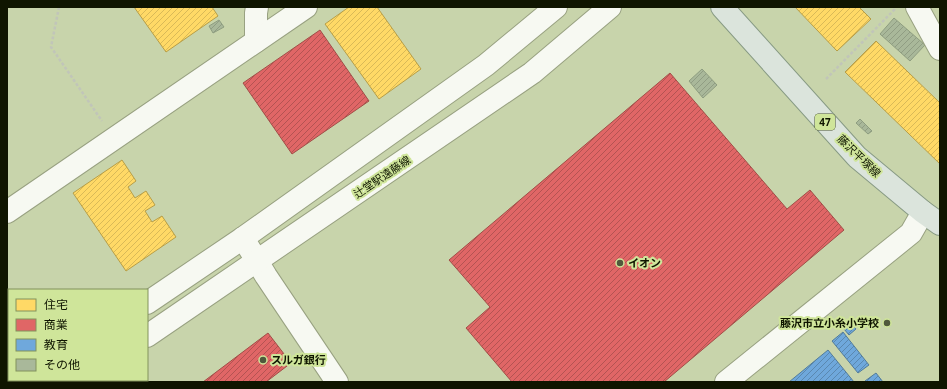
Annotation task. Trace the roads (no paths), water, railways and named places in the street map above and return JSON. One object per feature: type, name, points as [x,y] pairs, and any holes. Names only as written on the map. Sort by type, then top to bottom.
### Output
[{"type":"main road","name":"藤沢平塚線","points":[[722,7],[857,157],[932,218]]},
{"type":"street","points":[[256,41],[257,7]]},
{"type":"street","points":[[7,212],[306,7]]},
{"type":"street","points":[[148,302],[243,238],[486,65],[556,7]]},
{"type":"street","name":"辻堂駅遠藤線","points":[[148,335],[532,73],[610,7]]},
{"type":"street","points":[[917,7],[940,49]]},
{"type":"street","points":[[726,382],[932,218]]},
{"type":"street","points":[[243,238],[337,382]]},
{"type":"place","name":"イオン","points":[[620,263]]},
{"type":"place","name":"藤沢市立小糸小学校","points":[[887,323]]},
{"type":"place","name":"スルガ銀行","points":[[263,360]]}]
